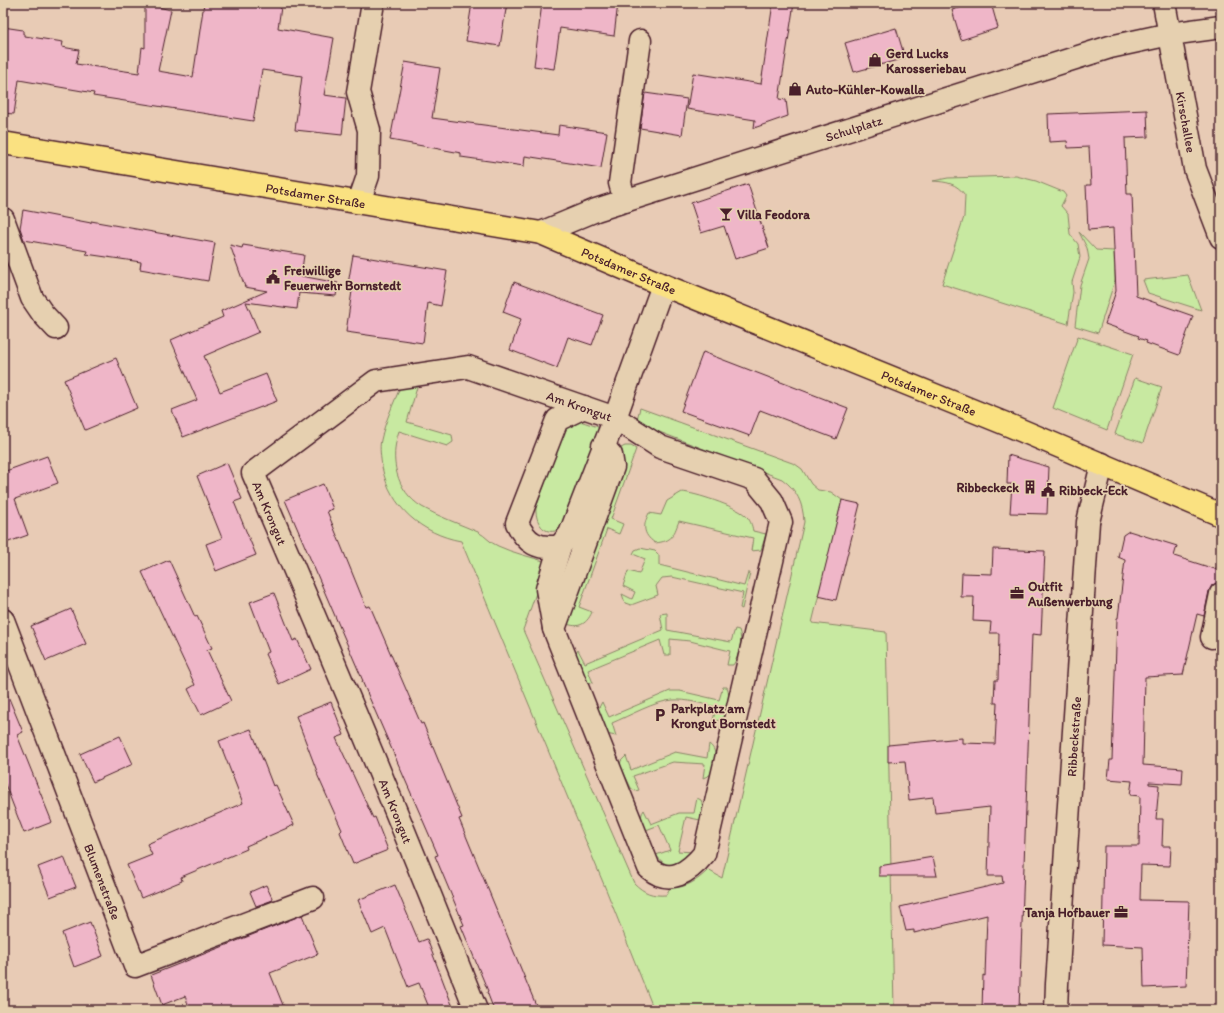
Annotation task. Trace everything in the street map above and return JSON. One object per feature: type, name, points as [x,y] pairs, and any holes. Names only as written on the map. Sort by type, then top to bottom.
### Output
[{"type":"main road","name":"Potsdamer Straße","points":[[3,143],[541,233],[663,285],[1102,464],[1221,516]]},
{"type":"street","points":[[359,202],[368,176],[369,130],[358,92],[373,3]]},
{"type":"street","name":"Kirschallee","points":[[1164,3],[1195,169],[1221,237]]},
{"type":"street","name":"Schulplatz","points":[[541,233],[569,220],[625,201],[1064,61],[1117,45],[1170,34],[1221,27]]},
{"type":"street","points":[[625,201],[620,183],[640,41]]},
{"type":"street","points":[[3,219],[32,298],[43,314],[56,328]]},
{"type":"street","name":"Am Krongut","points":[[476,1010],[344,685],[253,473],[376,381],[468,367],[615,418],[663,285]]},
{"type":"street","points":[[560,546],[547,549],[532,543],[522,535],[517,522],[557,420],[584,407]]},
{"type":"street","points":[[615,418],[660,447],[754,479],[772,500],[781,522],[704,854],[696,864],[684,873],[669,876],[657,875],[649,868],[554,629],[547,589],[560,546],[570,534],[615,418]]},
{"type":"street","points":[[554,629],[613,467],[611,455],[603,446]]},
{"type":"street","name":"Ribbeckstraße","points":[[1056,1010],[1088,522],[1102,464]]},
{"type":"street","points":[[1212,637],[1221,594]]},
{"type":"street","name":"Blumenstraße","points":[[3,620],[135,966],[313,898]]},
{"type":"green space","points":[[1016,176],[1036,181],[1063,192],[1066,196],[1061,206],[1068,214],[1070,234],[1078,244],[1080,257],[1072,282],[1073,292],[1068,324],[942,284],[964,217],[965,195],[962,191],[951,184],[933,181],[948,178]]},
{"type":"green space","points":[[1079,232],[1096,250],[1114,251],[1115,280],[1098,333],[1075,326],[1080,285],[1089,259],[1087,248]]},
{"type":"green space","points":[[1188,275],[1201,310],[1148,293],[1143,280]]},
{"type":"green space","points":[[1078,336],[1133,354],[1107,430],[1053,408]]},
{"type":"green space","points":[[1135,378],[1162,387],[1143,443],[1115,434]]},
{"type":"green space","points":[[418,384],[407,422],[452,435],[453,442],[447,446],[399,431],[396,442],[395,463],[397,474],[401,483],[413,500],[429,511],[478,532],[498,546],[547,562],[523,630],[634,883],[641,889],[652,894],[666,895],[670,888],[681,887],[691,883],[708,870],[722,878],[804,522],[801,503],[792,488],[782,479],[636,423],[640,408],[795,464],[802,469],[811,484],[818,490],[831,492],[842,500],[812,623],[886,632],[894,1010],[654,1010],[607,892],[461,541],[433,532],[421,525],[400,506],[386,481],[382,467],[380,450],[380,443],[385,426],[401,385]]},
{"type":"green space","points":[[574,419],[598,427],[600,434],[566,525],[556,531],[550,531],[543,528],[540,524],[536,508],[566,424]]},
{"type":"green space","points":[[625,446],[631,446],[636,449],[611,519],[623,524],[619,534],[607,529],[579,607],[592,612],[590,617],[580,625],[576,626],[568,624],[563,622],[619,449]]},
{"type":"green space","points":[[682,492],[715,500],[740,511],[748,518],[753,531],[766,534],[761,550],[751,551],[753,538],[679,521],[672,537],[666,541],[655,543],[648,536],[645,529],[649,513],[661,515],[667,501]]},
{"type":"green space","points":[[640,548],[655,551],[659,555],[659,565],[744,586],[748,573],[750,573],[742,609],[740,608],[743,593],[672,577],[662,578],[656,586],[658,595],[631,605],[625,603],[622,594],[632,599],[635,592],[623,586],[628,571],[639,574],[645,559],[633,554],[635,550]]},
{"type":"green space","points":[[667,613],[667,630],[731,642],[735,629],[739,630],[741,638],[740,648],[733,665],[727,665],[730,651],[690,641],[670,639],[670,655],[664,655],[660,640],[588,670],[593,683],[585,682],[575,655],[578,650],[585,663],[663,630],[660,614]]},
{"type":"green space","points":[[723,687],[727,687],[728,700],[727,709],[722,720],[713,721],[716,707],[684,700],[666,701],[650,706],[612,723],[616,736],[606,734],[597,711],[602,702],[609,717],[670,691],[680,691],[719,700]]},
{"type":"green space","points":[[709,744],[714,751],[715,759],[710,775],[703,778],[705,764],[673,762],[633,776],[639,790],[635,791],[631,788],[620,765],[621,761],[626,756],[631,770],[675,752],[707,758]]},
{"type":"green space","points":[[697,798],[701,800],[702,805],[700,820],[686,817],[678,851],[693,852],[675,866],[664,863],[656,855],[670,850],[659,825],[646,830],[642,820],[642,813],[644,810],[651,824],[679,813],[694,813]]},
{"type":"building","points":[[204,3],[253,3],[281,7],[278,28],[334,38],[324,95],[346,98],[342,135],[295,130],[302,76],[262,70],[253,121],[93,96],[94,93],[19,80],[14,114],[3,113],[3,27],[23,30],[23,34],[25,34],[25,36],[63,42],[62,47],[79,50],[76,64],[139,73],[142,47],[145,48],[145,4],[171,10],[158,71],[193,77]]},
{"type":"building","points":[[472,3],[507,3],[500,46],[466,41]]},
{"type":"building","points":[[542,3],[618,3],[614,36],[560,28],[554,69],[534,66]]},
{"type":"building","points":[[773,3],[794,3],[779,99],[786,100],[788,116],[754,128],[755,120],[687,109],[693,73],[761,84]]},
{"type":"building","points":[[977,3],[991,3],[998,28],[961,40],[952,10]]},
{"type":"building","points":[[896,28],[905,58],[854,72],[845,43]]},
{"type":"building","points":[[405,62],[440,68],[432,118],[558,135],[559,125],[607,132],[601,168],[525,156],[524,166],[461,157],[461,153],[390,140]]},
{"type":"building","points":[[645,93],[687,99],[682,135],[640,128]]},
{"type":"building","points":[[1147,110],[1148,137],[1125,138],[1127,194],[1132,194],[1136,296],[1193,316],[1179,355],[1146,343],[1147,341],[1138,338],[1139,336],[1105,324],[1116,291],[1113,228],[1088,230],[1086,185],[1091,185],[1089,147],[1068,148],[1067,141],[1049,142],[1048,114]]},
{"type":"building","name":"Villa Feodora","points":[[748,184],[769,248],[735,259],[724,226],[701,233],[691,203]]},
{"type":"building","points":[[23,210],[91,223],[91,221],[215,243],[208,281],[140,269],[141,262],[86,254],[87,251],[24,240],[20,228]]},
{"type":"building","points":[[230,245],[242,248],[243,245],[304,255],[301,276],[338,283],[336,296],[299,293],[297,309],[246,302],[259,332],[204,356],[220,392],[266,374],[277,401],[183,437],[172,410],[197,400],[171,340],[223,317],[221,311],[267,291],[245,287]]},
{"type":"building","points":[[353,255],[447,271],[441,306],[428,303],[423,343],[346,332],[352,291],[347,290]]},
{"type":"building","points":[[514,282],[603,315],[592,345],[568,337],[557,368],[510,350],[521,319],[503,312]]},
{"type":"building","points":[[703,352],[848,408],[836,439],[760,410],[750,436],[681,411]]},
{"type":"building","points":[[116,358],[137,408],[85,430],[64,380]]},
{"type":"building","name":"Ribbeckeck","points":[[1008,455],[1049,467],[1047,514],[1010,513],[1012,484],[1007,484]]},
{"type":"building","points":[[47,456],[58,483],[15,499],[28,535],[3,544],[3,472]]},
{"type":"building","points":[[227,463],[242,499],[234,502],[256,555],[216,571],[206,544],[222,538],[197,476]]},
{"type":"building","points":[[323,484],[333,509],[327,511],[366,607],[370,606],[421,724],[423,723],[462,818],[459,819],[538,1010],[494,1010],[487,992],[488,991],[461,926],[464,925],[435,856],[438,855],[285,500]]},
{"type":"building","points":[[842,500],[860,504],[836,600],[818,596]]},
{"type":"building","points":[[1129,531],[1177,546],[1174,556],[1221,571],[1221,582],[1212,585],[1209,591],[1204,616],[1197,614],[1183,675],[1145,677],[1143,765],[1183,768],[1182,784],[1149,782],[1149,784],[1159,785],[1156,819],[1163,819],[1162,846],[1171,846],[1170,866],[1141,865],[1140,900],[1189,901],[1186,986],[1144,988],[1143,947],[1102,945],[1104,846],[1139,846],[1140,796],[1130,795],[1132,781],[1108,779],[1110,760],[1112,760],[1117,618],[1125,560],[1118,557],[1123,535]]},
{"type":"building","points":[[993,549],[1045,551],[1041,635],[1032,634],[1019,1010],[982,1010],[983,975],[985,976],[987,915],[914,933],[914,930],[906,931],[900,907],[1003,883],[1002,876],[988,876],[990,807],[935,813],[933,797],[909,800],[905,761],[888,762],[888,745],[962,738],[962,743],[995,744],[997,703],[994,703],[995,680],[998,680],[999,633],[990,633],[991,622],[973,621],[974,597],[961,597],[962,573],[992,574]]},
{"type":"building","points":[[169,560],[195,617],[197,616],[212,648],[207,650],[231,701],[201,715],[188,689],[195,685],[142,572]]},
{"type":"building","points":[[274,593],[293,641],[297,639],[311,669],[279,684],[265,654],[269,652],[250,602]]},
{"type":"building","points":[[71,609],[86,644],[46,661],[31,626]]},
{"type":"building","points":[[3,684],[23,732],[17,735],[52,822],[24,833],[3,779]]},
{"type":"building","points":[[331,702],[344,735],[336,738],[373,818],[375,817],[388,850],[353,864],[340,832],[342,830],[317,774],[296,716]]},
{"type":"building","points":[[251,729],[273,786],[276,785],[294,825],[246,846],[247,849],[181,877],[182,881],[141,898],[127,865],[152,855],[147,844],[243,803],[219,741]]},
{"type":"building","points":[[120,736],[133,764],[93,782],[80,754]]},
{"type":"building","points":[[64,857],[76,887],[50,897],[38,867]]},
{"type":"building","points":[[933,857],[937,876],[879,876],[879,866]]},
{"type":"building","points":[[266,885],[273,900],[256,906],[250,892]]},
{"type":"building","points":[[395,885],[419,942],[427,939],[454,1010],[430,1010],[419,983],[408,987],[385,928],[372,934],[358,900]]},
{"type":"building","points":[[302,915],[318,954],[270,973],[285,1010],[190,1010],[185,996],[162,1005],[151,975]]},
{"type":"building","points":[[90,922],[103,956],[74,967],[62,933]]},
{"type":"place","name":"Gerd Lucks Karosseriebau","points":[[875,60]]},
{"type":"place","name":"Auto-Kühler-Kowalla","points":[[795,89]]},
{"type":"place","name":"Villa Feodora","points":[[726,214]]},
{"type":"place","name":"Freiwillige Feuerwehr Bornstedt","points":[[273,277]]},
{"type":"place","name":"Ribbeckeck","points":[[1030,487]]},
{"type":"place","name":"Ribbeck-Eck","points":[[1048,490]]},
{"type":"place","name":"Outfit Außenwerbung","points":[[1017,593]]},
{"type":"place","name":"Parkplatz am Krongut Bornstedt","points":[[660,715]]},
{"type":"place","name":"Tanja Hofbauer","points":[[1121,912]]}]
